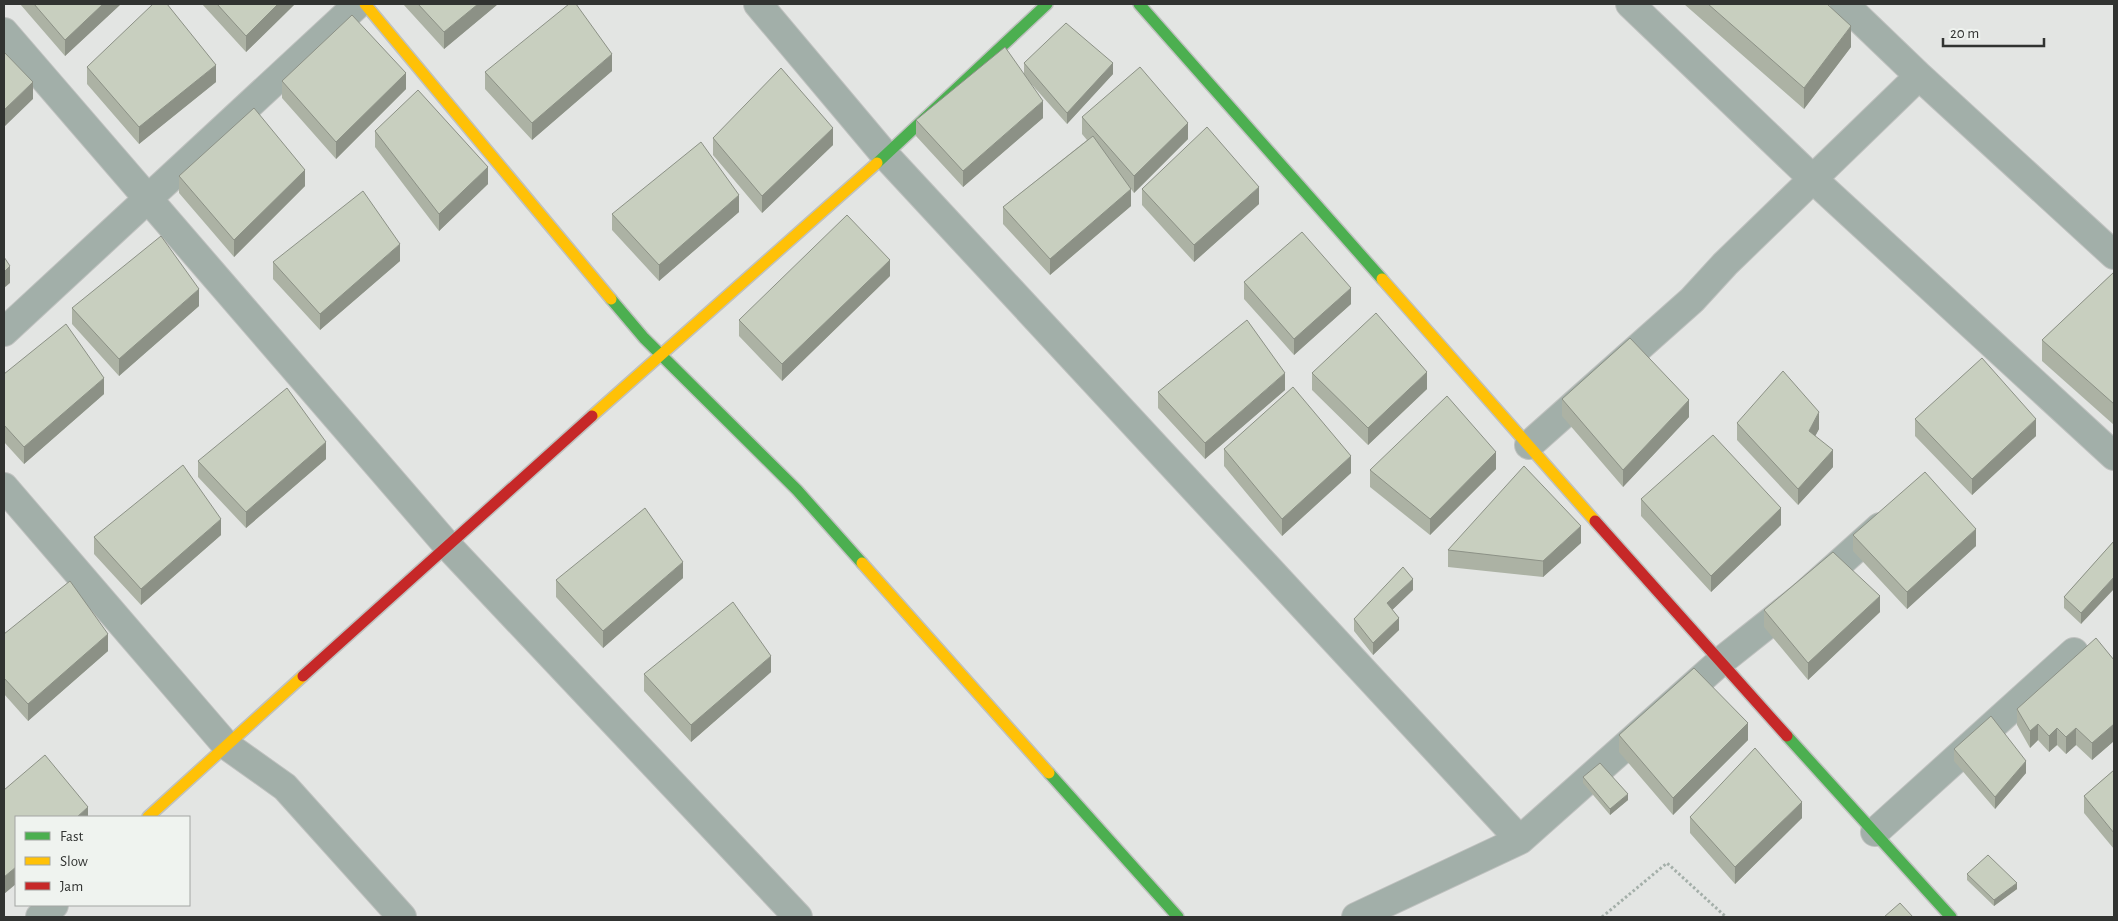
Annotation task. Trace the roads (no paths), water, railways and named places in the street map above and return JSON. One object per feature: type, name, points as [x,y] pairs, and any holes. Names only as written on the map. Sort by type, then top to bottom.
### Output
[{"type":"street","points":[[4,332],[358,4]]},
{"type":"street","points":[[365,4],[625,316],[660,354],[797,490],[1178,917]]},
{"type":"street","points":[[758,4],[885,154],[1520,840]]},
{"type":"street","points":[[149,816],[447,545],[885,154],[1047,4]]},
{"type":"street","points":[[1139,4],[1720,662],[1951,917]]},
{"type":"street","points":[[1630,4],[1814,180],[2114,456]]},
{"type":"street","points":[[1844,4],[1919,76],[2114,254]]},
{"type":"street","points":[[4,32],[447,545],[798,917]]},
{"type":"street","points":[[1530,445],[1692,300],[1725,264],[1814,180],[1919,76]]},
{"type":"street","points":[[4,487],[226,745],[285,787],[402,917]]},
{"type":"street","points":[[1356,917],[1520,840],[1720,662],[1802,596],[1901,508]]},
{"type":"street","points":[[1875,832],[2074,652]]},
{"type":"street","points":[[40,917],[53,906]]}]
